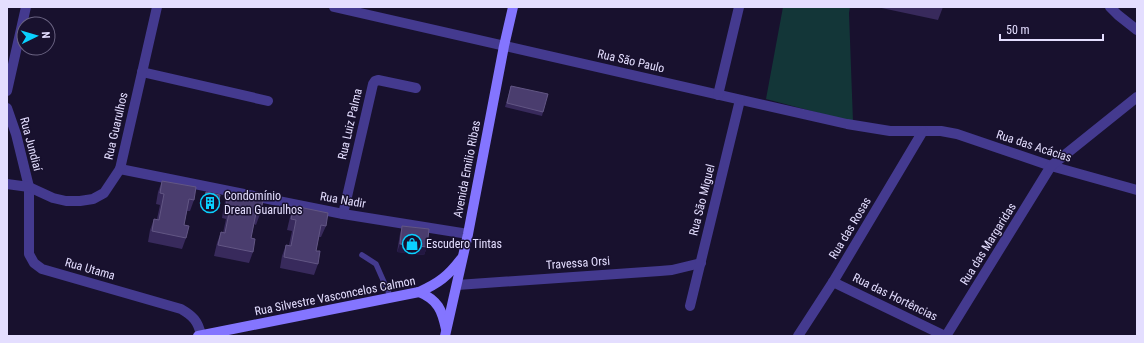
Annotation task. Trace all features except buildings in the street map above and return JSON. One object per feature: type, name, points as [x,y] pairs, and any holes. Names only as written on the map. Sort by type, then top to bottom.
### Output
[{"type":"main road","name":"Avenida Emilio Ribas","points":[[446,334],[468,234],[504,46],[513,7]]},
{"type":"main road","name":"Rua Silvestre Vasconcelos Calmon","points":[[200,336],[420,292],[432,287],[443,279],[463,256]]},
{"type":"main road","points":[[420,292],[434,301],[440,308],[446,334]]},
{"type":"street","points":[[7,91],[26,7]]},
{"type":"street","name":"Rua Guarulhos","points":[[7,184],[29,187],[53,198],[66,201],[93,199],[104,193],[120,169],[156,7]]},
{"type":"street","name":"Rua São Paulo","points":[[334,7],[847,124],[890,131],[923,131]]},
{"type":"street","points":[[718,94],[739,7]]},
{"type":"street","points":[[1110,7],[1137,30]]},
{"type":"street","points":[[142,72],[268,101]]},
{"type":"street","name":"Rua Luiz Palma","points":[[343,214],[373,84],[378,80],[416,88]]},
{"type":"street","name":"Rua das Margaridas","points":[[945,336],[1051,166],[1137,97]]},
{"type":"street","name":"Rua São Miguel","points":[[690,306],[740,100]]},
{"type":"street","name":"Rua Jundiaí","points":[[7,108],[16,134],[29,187]]},
{"type":"street","name":"Rua das Acácias","points":[[923,131],[941,131],[957,134],[1051,166],[1137,190]]},
{"type":"street","name":"Rua das Rosas","points":[[798,336],[833,282],[923,131]]},
{"type":"street","name":"Rua Nadir","points":[[120,169],[343,214],[468,234]]},
{"type":"street","name":"Rua Utama","points":[[29,187],[29,254],[34,263],[42,269],[181,309],[195,319],[199,327],[200,336]]},
{"type":"street","name":"Travessa Orsi","points":[[457,284],[672,270],[700,263]]},
{"type":"street","name":"Rua das Hortências","points":[[833,282],[945,336]]},
{"type":"lane","points":[[362,255],[376,264],[391,299]]},
{"type":"green space","points":[[783,7],[850,7],[853,122],[766,99]]},
{"type":"place","name":"Condomínio Drean Guarulhos","points":[[210,203]]},
{"type":"place","name":"Escudero Tintas","points":[[412,244]]}]
